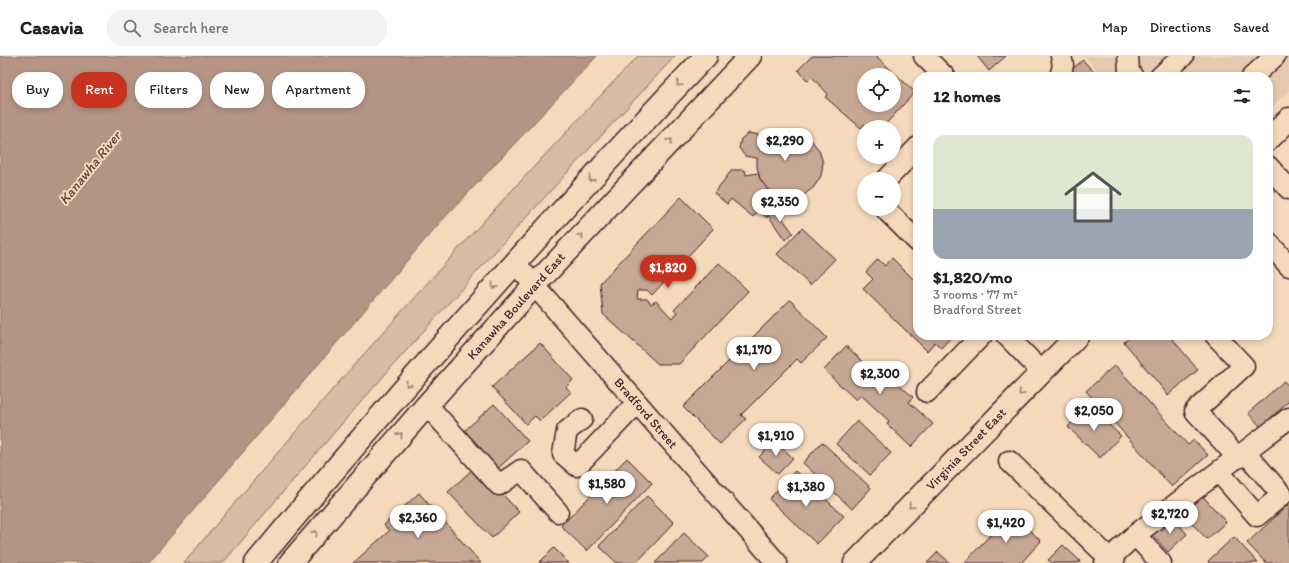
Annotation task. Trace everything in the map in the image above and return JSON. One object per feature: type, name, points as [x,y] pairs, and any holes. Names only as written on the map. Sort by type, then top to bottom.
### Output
[{"type":"main road","points":[[256,563],[375,421],[515,263],[706,56]]},
{"type":"main road","name":"Kanawha Boulevard East","points":[[290,563],[427,405],[535,285],[750,56]]},
{"type":"main road","points":[[1273,136],[1287,124]]},
{"type":"main road","name":"Virginia Street East","points":[[855,563],[1073,340]]},
{"type":"street","points":[[924,56],[940,72]]},
{"type":"street","points":[[1061,56],[1063,65],[1061,72]]},
{"type":"street","points":[[1128,56],[1129,72]]},
{"type":"street","points":[[1165,72],[1183,56]]},
{"type":"street","points":[[1257,72],[1275,56]]},
{"type":"street","points":[[894,172],[913,152]]},
{"type":"street","points":[[1273,171],[1289,189]]},
{"type":"street","points":[[894,216],[913,232]]},
{"type":"street","points":[[1273,248],[1289,266]]},
{"type":"street","name":"Bradford Street","points":[[515,263],[777,563]]},
{"type":"street","points":[[928,392],[977,340]]},
{"type":"street","points":[[1011,340],[1042,372]]},
{"type":"street","points":[[1219,472],[1257,516],[1282,495],[1196,411],[1244,366],[1220,340]]},
{"type":"street","points":[[582,418],[567,431],[563,454],[577,466],[637,403]]},
{"type":"street","points":[[427,405],[499,485],[521,470],[558,512]]},
{"type":"street","points":[[1008,461],[1110,561],[1135,535],[1242,455],[1285,429]]},
{"type":"street","points":[[1135,535],[1161,563]]},
{"type":"shaded area","points":[[638,56],[675,56],[446,306],[333,434],[223,563],[184,563],[350,369],[464,243]]},
{"type":"shaded area","points":[[1084,56],[1289,56],[1289,90],[1273,106],[1273,72],[1099,72]]},
{"type":"water","name":"Kanawha River","points":[[0,56],[597,56],[436,227],[148,563],[0,563]]},
{"type":"building","points":[[812,56],[878,56],[877,57],[889,68],[857,68],[857,112],[897,112],[889,120],[857,120],[857,125],[825,97],[828,94],[812,77],[808,81],[798,70]]},
{"type":"building","points":[[977,56],[1006,56],[989,71]]},
{"type":"building","points":[[1083,60],[1094,72],[1069,72]]},
{"type":"building","points":[[901,79],[913,90],[913,94],[901,107]]},
{"type":"building","points":[[788,131],[800,133],[811,140],[819,150],[823,163],[821,176],[814,187],[804,195],[792,198],[779,196],[768,190],[760,179],[757,167],[757,158],[745,156],[739,148],[741,139],[749,133],[759,135],[765,143],[775,135]]},
{"type":"building","points":[[732,170],[745,170],[746,175],[758,173],[760,179],[768,190],[776,194],[767,218],[758,211],[753,217],[731,199],[727,204],[714,193]]},
{"type":"building","points":[[681,197],[713,229],[652,295],[647,290],[638,290],[637,299],[647,299],[651,304],[656,301],[672,318],[677,312],[674,310],[719,263],[748,291],[679,364],[658,364],[603,314],[600,283]]},
{"type":"building","points":[[794,197],[800,199],[802,205],[800,211],[794,213],[788,211],[786,205],[788,199]]},
{"type":"building","points":[[772,204],[793,233],[785,240],[768,215]]},
{"type":"building","points":[[802,228],[835,259],[810,285],[777,254]]},
{"type":"building","points":[[892,258],[913,279],[913,337],[863,289],[873,279],[866,272],[878,259],[885,266]]},
{"type":"building","points":[[790,300],[827,338],[801,363],[797,359],[741,415],[746,419],[720,444],[683,407]]},
{"type":"building","points":[[916,340],[948,340],[941,348],[935,342],[927,351]]},
{"type":"building","points":[[1126,340],[1173,340],[1198,370],[1168,395],[1124,342]]},
{"type":"building","points":[[540,343],[573,380],[566,387],[571,392],[540,421],[535,416],[526,424],[492,387]]},
{"type":"building","points":[[846,346],[876,374],[882,369],[913,397],[909,402],[933,424],[911,447],[887,424],[889,421],[861,395],[856,400],[824,370]]},
{"type":"building","points":[[1115,365],[1188,445],[1194,440],[1208,455],[1172,487],[1086,391]]},
{"type":"building","points":[[1284,381],[1289,387],[1289,401],[1261,427],[1248,413]]},
{"type":"building","points":[[494,404],[528,441],[495,471],[461,434]]},
{"type":"building","points":[[1088,405],[1121,436],[1100,458],[1068,427]]},
{"type":"building","points":[[857,421],[891,453],[870,475],[836,444]]},
{"type":"building","points":[[775,441],[793,458],[778,474],[759,457]]},
{"type":"building","points":[[822,442],[871,488],[852,509],[803,463]]},
{"type":"building","points":[[627,458],[652,483],[587,551],[561,526]]},
{"type":"building","points":[[476,466],[519,512],[492,538],[448,492]]},
{"type":"building","points":[[795,471],[844,516],[817,544],[769,499]]},
{"type":"building","points":[[419,493],[481,563],[353,563],[389,531],[384,525]]},
{"type":"building","points":[[1200,493],[1226,522],[1207,539],[1180,511]]},
{"type":"building","points":[[647,496],[674,523],[636,563],[617,563],[599,546]]},
{"type":"building","points":[[1289,504],[1289,563],[1266,563],[1247,543]]},
{"type":"building","points":[[1011,513],[1041,541],[1021,563],[964,563]]},
{"type":"building","points":[[1172,517],[1187,534],[1168,552],[1152,535]]},
{"type":"building","points":[[684,533],[709,557],[703,563],[655,563]]},
{"type":"building","points":[[1234,537],[1258,563],[1209,563],[1208,561]]},
{"type":"building","points":[[1063,545],[1080,561],[1079,563],[1052,563],[1048,560]]},
{"type":"building","points":[[554,548],[569,563],[539,563]]},
{"type":"building","points":[[938,552],[950,563],[927,563]]}]
